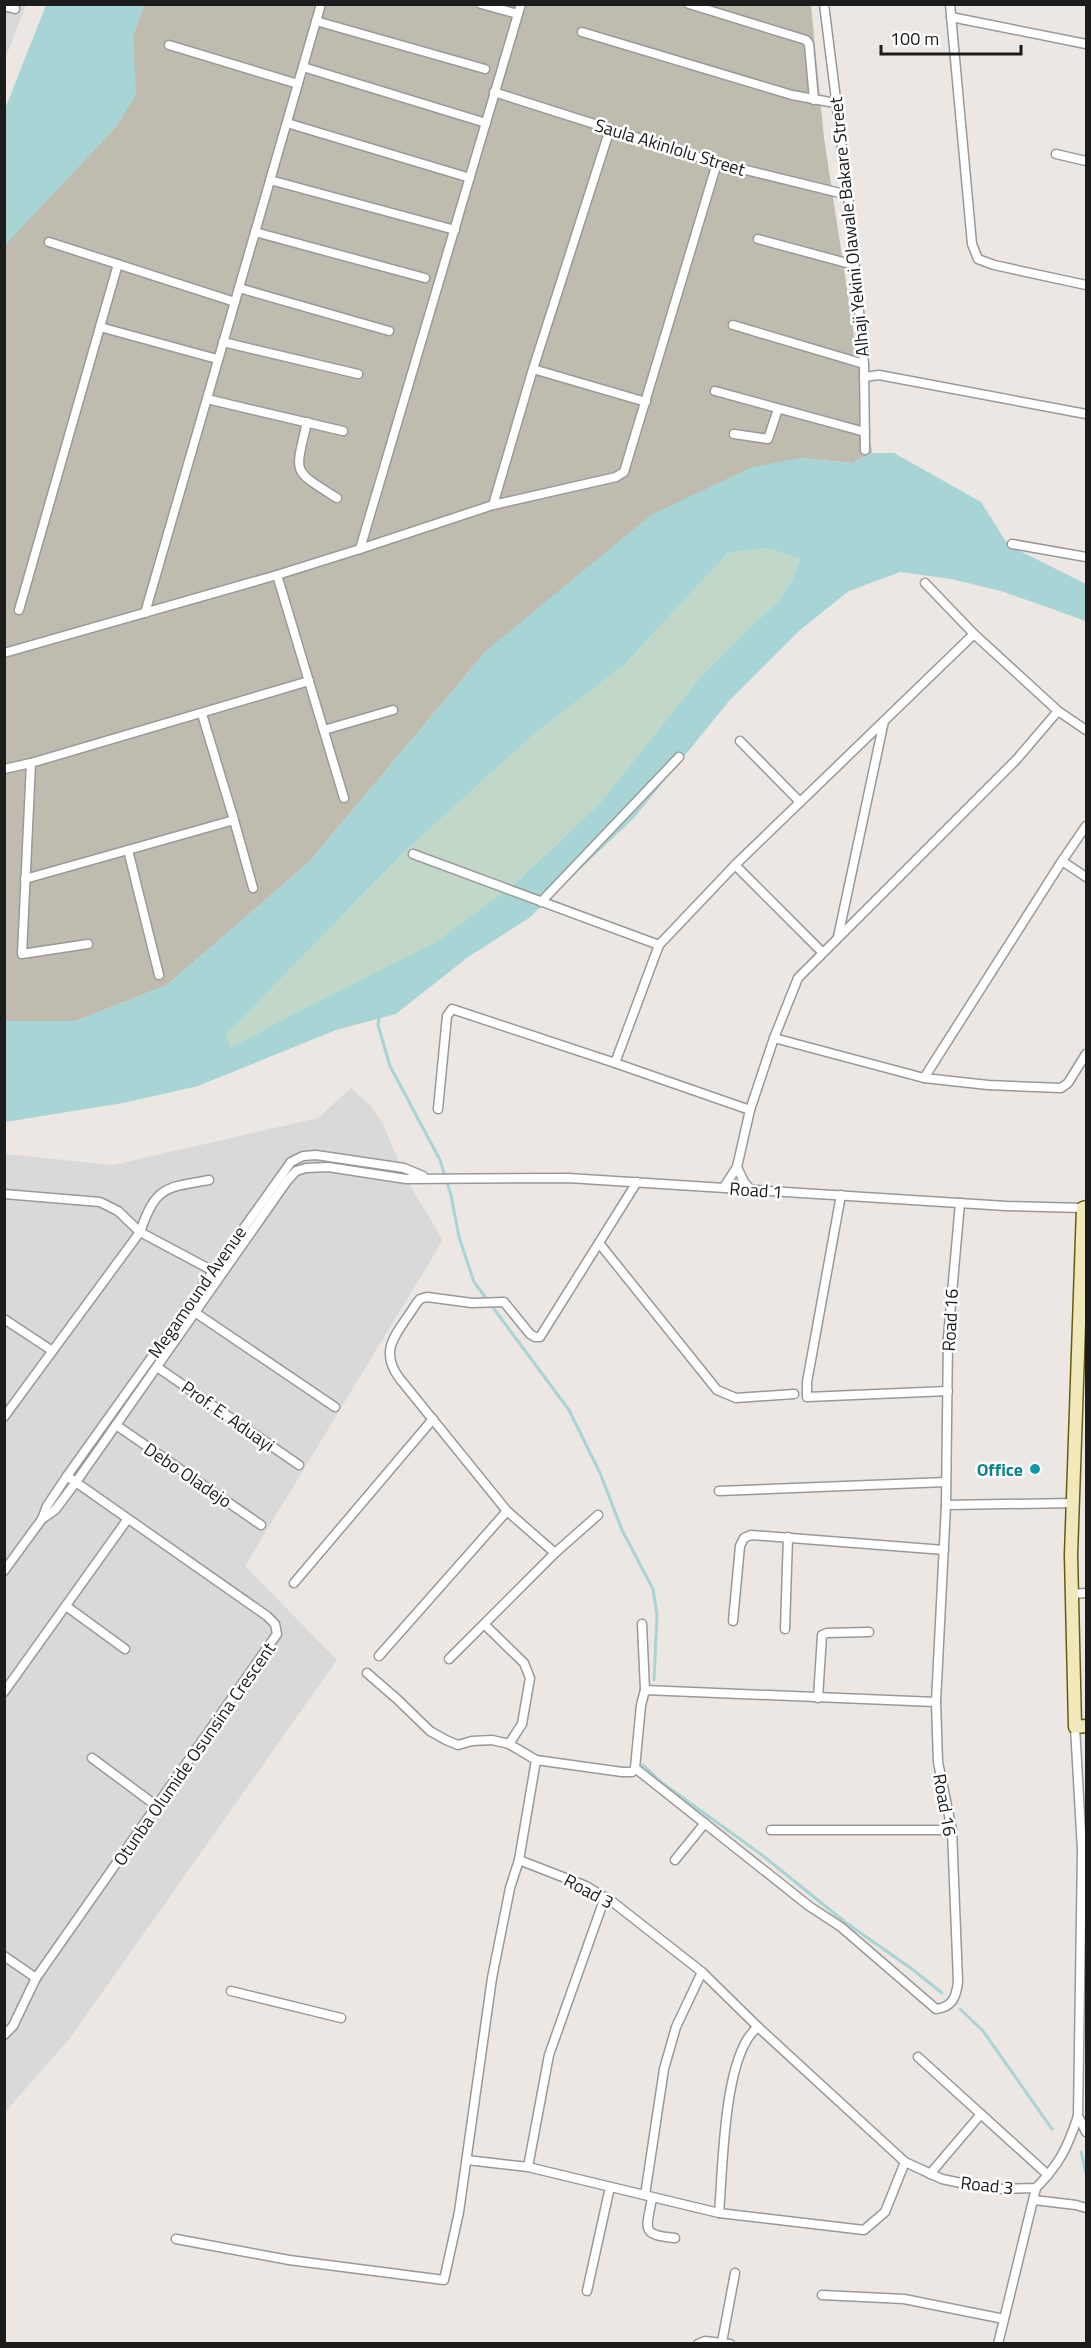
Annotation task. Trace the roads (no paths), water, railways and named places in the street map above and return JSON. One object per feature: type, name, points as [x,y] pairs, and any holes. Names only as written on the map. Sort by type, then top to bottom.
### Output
[{"type":"street","points":[[145,613],[321,4]]},
{"type":"street","points":[[481,4],[518,14]]},
{"type":"street","points":[[360,549],[521,4]]},
{"type":"street","points":[[688,4],[806,40],[809,44],[814,100]]},
{"type":"street","name":"Alhaji Yekini Olawale Bakare Street","points":[[824,4],[848,195],[864,364],[865,450]]},
{"type":"street","points":[[950,4],[972,244],[978,259],[994,265],[1086,285]]},
{"type":"street","points":[[4,6],[15,9]]},
{"type":"street","points":[[951,17],[1086,44]]},
{"type":"street","points":[[316,21],[485,69]]},
{"type":"street","points":[[582,32],[814,100],[835,103]]},
{"type":"street","points":[[169,45],[298,84]]},
{"type":"street","points":[[303,67],[486,123]]},
{"type":"street","name":"Saula Akinlolu Street","points":[[494,93],[717,163],[848,195]]},
{"type":"street","points":[[286,123],[470,178]]},
{"type":"street","points":[[493,505],[533,369],[610,129]]},
{"type":"street","points":[[1056,154],[1086,161]]},
{"type":"street","points":[[4,653],[278,575],[493,505],[621,476],[628,464],[717,163]]},
{"type":"street","points":[[270,180],[455,230]]},
{"type":"street","points":[[255,232],[425,278]]},
{"type":"street","points":[[758,239],[854,265]]},
{"type":"street","points":[[49,242],[235,302]]},
{"type":"street","points":[[19,610],[118,264]]},
{"type":"street","points":[[239,288],[389,331]]},
{"type":"street","points":[[733,325],[864,364]]},
{"type":"street","points":[[100,327],[217,359]]},
{"type":"street","points":[[223,342],[358,374]]},
{"type":"street","points":[[533,369],[646,402]]},
{"type":"street","points":[[864,377],[879,375],[1086,414]]},
{"type":"street","points":[[715,391],[865,432]]},
{"type":"street","points":[[207,399],[343,431]]},
{"type":"street","points":[[734,434],[768,439],[778,409]]},
{"type":"street","points":[[307,422],[298,462],[299,470],[305,477],[337,498]]},
{"type":"street","points":[[1012,544],[1086,557]]},
{"type":"street","points":[[278,575],[344,798]]},
{"type":"street","points":[[925,583],[974,634],[1058,711],[1086,730]]},
{"type":"street","points":[[615,1063],[659,945],[735,865],[974,634]]},
{"type":"street","points":[[4,769],[202,714],[309,681]]},
{"type":"street","points":[[324,730],[393,710]]},
{"type":"street","points":[[724,1187],[737,1167],[750,1110],[795,982],[822,952],[1017,759],[1058,711]]},
{"type":"street","points":[[202,714],[253,888]]},
{"type":"street","points":[[838,937],[884,720]]},
{"type":"street","points":[[740,741],[800,802]]},
{"type":"street","points":[[541,902],[679,757]]},
{"type":"street","points":[[31,763],[22,954],[88,945]]},
{"type":"street","points":[[25,879],[234,820]]},
{"type":"street","points":[[924,1077],[1086,825]]},
{"type":"street","points":[[128,850],[159,975]]},
{"type":"street","points":[[413,854],[659,945]]},
{"type":"street","points":[[1062,861],[1086,877]]},
{"type":"street","points":[[735,865],[822,952]]},
{"type":"street","points":[[438,1109],[447,1016],[452,1009],[750,1110]]},
{"type":"street","points":[[774,1038],[924,1077],[988,1085],[1061,1088],[1065,1086],[1086,1054]]},
{"type":"street","name":"Megamound Avenue","points":[[4,1571],[42,1519],[47,1506],[67,1476],[291,1162],[303,1156],[316,1155],[404,1168]]},
{"type":"street","name":"Megamound Avenue","points":[[42,1519],[54,1510],[76,1482],[287,1181],[297,1171],[306,1168],[328,1167],[406,1179]]},
{"type":"street","points":[[737,1167],[744,1182],[752,1190]]},
{"type":"street","name":"Road 1","points":[[404,1168],[430,1178]]},
{"type":"street","name":"Road 1","points":[[406,1179],[557,1178],[960,1203],[1085,1207]]},
{"type":"street","points":[[4,1417],[51,1350],[140,1232],[149,1208],[161,1191],[209,1180]]},
{"type":"street","points":[[555,1553],[507,1511],[393,1370],[388,1352],[420,1299],[427,1297],[481,1303],[502,1302],[508,1305],[530,1334],[540,1337],[637,1182]]},
{"type":"street","points":[[4,1194],[100,1202],[118,1211],[140,1232],[222,1276]]},
{"type":"street","points":[[841,1196],[807,1382],[807,1397],[948,1391]]},
{"type":"street","name":"Road 16","points":[[634,1768],[809,1906],[841,1927],[936,2008],[945,2008],[952,2002],[958,1982],[952,1830],[938,1762],[936,1702],[946,1505],[950,1296],[960,1203]]},
{"type":"street","name":"Road 3","points":[[519,1860],[586,1886],[605,1897],[702,1972],[758,2027],[905,2162],[942,2179],[998,2189],[1036,2188],[1055,2169],[1071,2139],[1078,2116],[1084,1850],[1080,1720],[1071,1594],[1072,1503],[1082,1333],[1085,1207]]},
{"type":"street","points":[[599,1243],[717,1390],[736,1398],[794,1394]]},
{"type":"street","points":[[196,1313],[335,1407]]},
{"type":"street","points":[[4,1319],[51,1350]]},
{"type":"street","name":"Prof. E. Aduayi","points":[[157,1367],[298,1465]]},
{"type":"street","points":[[294,1583],[434,1419]]},
{"type":"street","name":"Debo Oladejo","points":[[116,1425],[261,1525]]},
{"type":"street","name":"Otunba Olumide Osunsina Crescent","points":[[4,2035],[13,2026],[36,1978],[158,1807],[277,1634],[275,1624],[267,1616],[67,1476]]},
{"type":"street","points":[[719,1491],[946,1482]]},
{"type":"street","points":[[946,1505],[1072,1503]]},
{"type":"street","points":[[379,1656],[507,1511]]},
{"type":"street","points":[[449,1659],[555,1553],[598,1515]]},
{"type":"street","points":[[4,1692],[127,1520]]},
{"type":"street","points":[[733,1621],[740,1546],[744,1538],[751,1535],[944,1550]]},
{"type":"street","points":[[785,1629],[788,1537]]},
{"type":"street","points":[[1071,1594],[1086,1593]]},
{"type":"street","points":[[66,1606],[125,1649]]},
{"type":"street","points":[[368,1673],[430,1731],[446,1740],[458,1744],[480,1740],[508,1744],[536,1760],[632,1772],[640,1705],[645,1690],[642,1624]]},
{"type":"street","points":[[485,1625],[524,1663],[530,1678],[522,1724],[508,1744]]},
{"type":"street","points":[[818,1698],[822,1635],[824,1633],[869,1632]]},
{"type":"street","points":[[645,1690],[936,1702]]},
{"type":"street","points":[[92,1758],[158,1807]]},
{"type":"street","points":[[176,2239],[289,2260],[444,2280],[467,2160],[492,1978],[510,1888],[519,1860],[536,1760]]},
{"type":"street","points":[[675,1860],[705,1823]]},
{"type":"street","points":[[771,1830],[952,1830]]},
{"type":"street","points":[[528,2167],[549,2055],[605,1897]]},
{"type":"street","points":[[4,1956],[36,1978]]},
{"type":"street","points":[[675,2238],[655,2236],[650,2233],[647,2227],[649,2197],[664,2070],[676,2027],[702,1972]]},
{"type":"street","points":[[231,1991],[341,2018]]},
{"type":"street","points":[[719,2213],[730,2088],[741,2049],[751,2032],[758,2027]]},
{"type":"street","points":[[918,2057],[1048,2175]]},
{"type":"street","points":[[930,2174],[981,2114]]},
{"type":"street","points":[[1078,2116],[1086,2130]]},
{"type":"street","points":[[467,2160],[528,2167],[719,2213],[864,2230],[885,2212],[905,2162]]},
{"type":"street","points":[[587,2291],[610,2187]]},
{"type":"street","points":[[998,2343],[1036,2188]]},
{"type":"street","points":[[1034,2200],[1086,2208]]},
{"type":"street","points":[[698,2343],[705,2341],[726,2343],[735,2273]]},
{"type":"street","points":[[822,2295],[904,2299],[1004,2319]]},
{"type":"water","points":[[46,5],[144,5],[133,36],[136,95],[116,127],[5,245],[5,109]]},
{"type":"water","points":[[872,453],[894,453],[981,502],[1008,545],[1086,584],[1086,621],[1001,591],[951,579],[900,572],[849,591],[800,630],[729,701],[634,818],[529,918],[468,957],[396,1014],[336,1030],[198,1086],[123,1103],[5,1122],[5,1021],[76,1021],[167,985],[309,862],[486,651],[651,515],[752,467],[800,458],[852,463]],"holes":[[[767,548],[800,559],[793,578],[779,600],[702,675],[600,803],[517,882],[435,943],[293,1014],[231,1048],[226,1035],[404,852],[533,735],[625,664],[728,553]]]},
{"type":"waterway","points":[[379,1017],[378,1025],[390,1066],[440,1160],[451,1195],[459,1237],[474,1282],[569,1410],[600,1473],[622,1530],[653,1589],[657,1615],[654,1680]]},
{"type":"waterway","points":[[643,1765],[661,1782],[762,1855],[845,1922],[942,1993]]},
{"type":"waterway","points":[[960,2009],[983,2031],[1052,2129]]},
{"type":"waterway","points":[[1081,2152],[1086,2173]]},
{"type":"place","name":"Office","points":[[1035,1469]]}]
